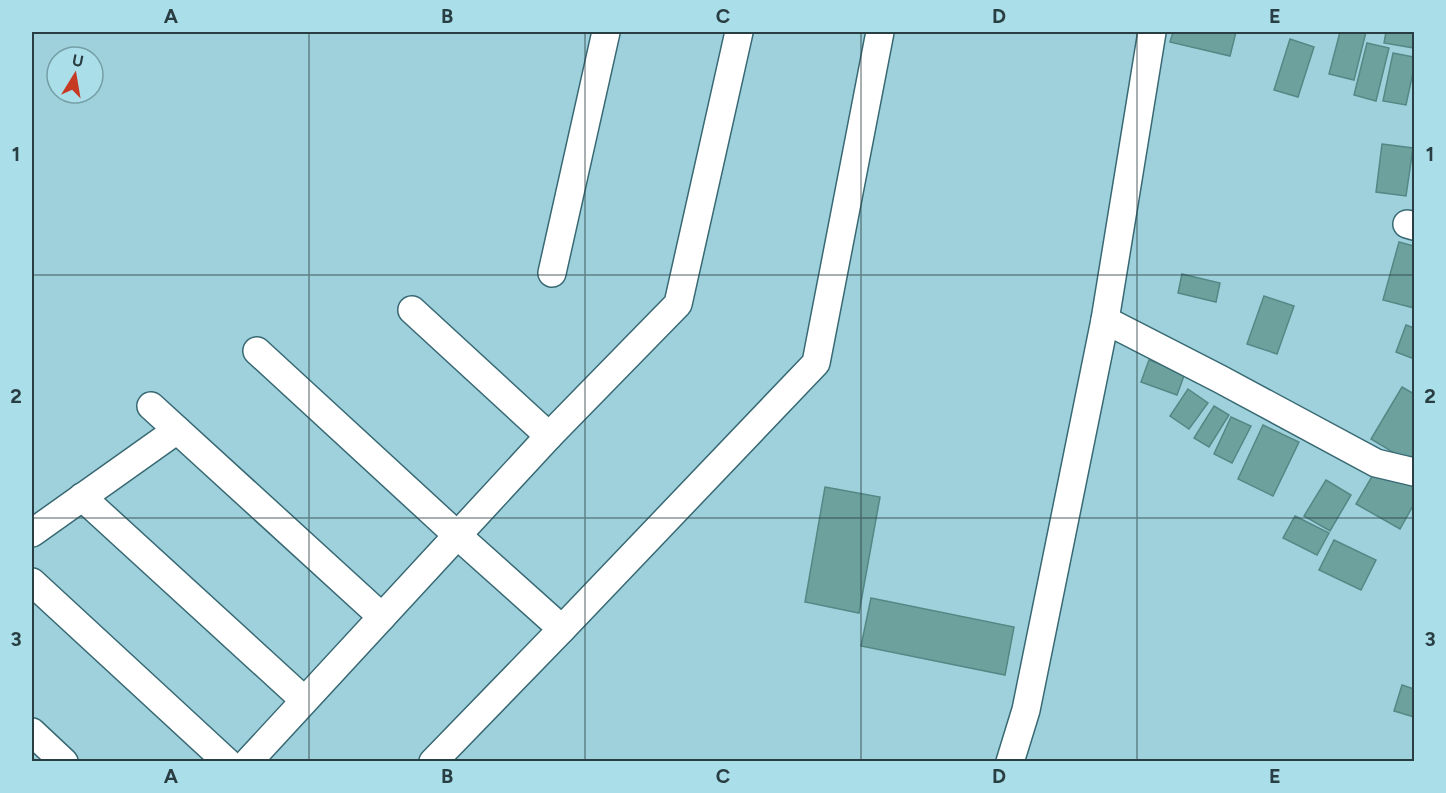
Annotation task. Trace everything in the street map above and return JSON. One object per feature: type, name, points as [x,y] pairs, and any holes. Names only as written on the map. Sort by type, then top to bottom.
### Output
[{"type":"street","points":[[552,273],[606,32]]},
{"type":"street","points":[[248,762],[549,436],[678,304],[739,32]]},
{"type":"street","points":[[433,762],[816,363],[880,32]]},
{"type":"street","points":[[1010,762],[1026,710],[1105,320],[1152,32]]},
{"type":"street","points":[[412,310],[549,436]]},
{"type":"street","points":[[1105,320],[1376,463],[1414,472]]},
{"type":"street","points":[[257,351],[562,629]]},
{"type":"street","points":[[151,406],[382,617]]},
{"type":"street","points":[[32,533],[177,430]]},
{"type":"street","points":[[82,497],[304,700]]},
{"type":"street","points":[[32,582],[227,762]]},
{"type":"street","points":[[32,732],[64,762]]},
{"type":"building","points":[[1173,32],[1236,32],[1230,56],[1170,42]]},
{"type":"building","points":[[1340,32],[1366,32],[1354,80],[1329,74]]},
{"type":"building","points":[[1386,32],[1414,32],[1414,48],[1384,43]]},
{"type":"building","points":[[1290,39],[1314,47],[1298,97],[1274,90]]},
{"type":"building","points":[[1367,43],[1389,48],[1376,101],[1354,95]]},
{"type":"building","points":[[1393,53],[1414,57],[1414,68],[1406,105],[1383,101]]},
{"type":"building","points":[[1382,144],[1413,148],[1406,196],[1376,192]]},
{"type":"building","points":[[1399,242],[1414,246],[1414,308],[1383,300]]},
{"type":"building","points":[[1182,274],[1220,283],[1216,302],[1178,293]]},
{"type":"building","points":[[1264,296],[1294,306],[1277,354],[1247,344]]},
{"type":"building","points":[[1406,325],[1414,328],[1414,359],[1396,352]]},
{"type":"building","points":[[1149,360],[1185,373],[1177,395],[1141,382]]},
{"type":"building","points":[[1402,387],[1414,394],[1414,465],[1371,439]]},
{"type":"building","points":[[1188,389],[1208,403],[1189,429],[1170,416]]},
{"type":"building","points":[[1214,406],[1229,415],[1209,447],[1194,438]]},
{"type":"building","points":[[1231,417],[1251,426],[1232,463],[1214,454]]},
{"type":"building","points":[[1263,425],[1299,442],[1273,496],[1238,479]]},
{"type":"building","points":[[1378,466],[1414,487],[1414,504],[1400,529],[1356,504]]},
{"type":"building","points":[[1326,480],[1351,495],[1330,531],[1304,516]]},
{"type":"building","points":[[825,487],[880,497],[859,613],[805,602]]},
{"type":"building","points":[[1295,516],[1329,533],[1317,555],[1283,538]]},
{"type":"building","points":[[1334,540],[1376,560],[1361,590],[1319,570]]},
{"type":"building","points":[[871,598],[1014,627],[1005,675],[861,646]]},
{"type":"building","points":[[1402,685],[1414,689],[1414,717],[1394,711]]}]
